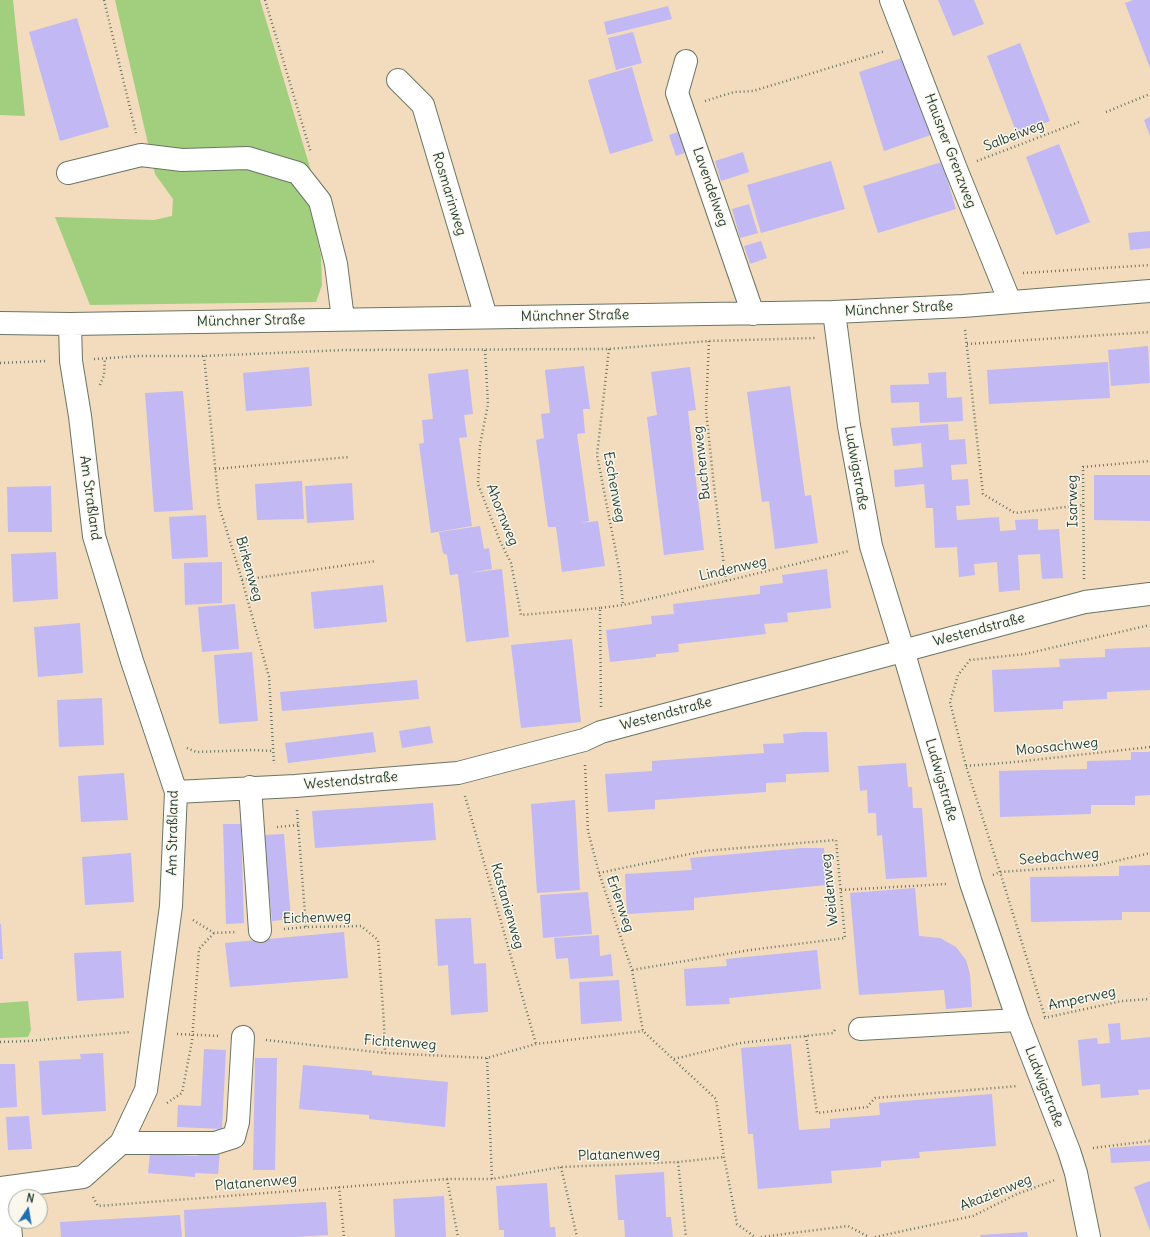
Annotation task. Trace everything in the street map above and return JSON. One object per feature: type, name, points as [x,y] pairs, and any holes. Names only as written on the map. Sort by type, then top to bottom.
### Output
[{"type":"street","name":"Hausner Grenzweg","points":[[892,0],[956,169],[1010,302]]},
{"type":"street","name":"Lavendelweg","points":[[686,61],[677,92],[753,314]]},
{"type":"street","name":"Rosmarinweg","points":[[398,80],[423,105],[486,317]]},
{"type":"street","points":[[68,174],[141,155],[182,160],[248,158],[298,173],[320,201],[336,264],[343,319]]},
{"type":"street","name":"Münchner Straße","points":[[0,323],[70,324],[834,312],[963,306],[1150,291]]},
{"type":"street","name":"Ludwigstraße","points":[[834,312],[849,426],[871,546],[971,883],[1018,1020],[1069,1151],[1076,1173],[1089,1237]]},
{"type":"street","name":"Am Straßland","points":[[70,324],[71,361],[80,416],[94,536],[132,661],[176,792],[171,906],[146,1090],[121,1143],[82,1177]]},
{"type":"street","name":"Westendstraße","points":[[176,792],[285,786],[458,773],[903,650],[1085,602],[1150,594]]},
{"type":"street","points":[[250,787],[260,931]]},
{"type":"street","points":[[860,1029],[1018,1020]]},
{"type":"street","points":[[121,1143],[215,1143],[234,1137],[238,1122],[243,1038]]},
{"type":"street","points":[[11,1237],[3,1188],[82,1177]]},
{"type":"path","points":[[104,0],[141,155]]},
{"type":"path","points":[[265,0],[311,154]]},
{"type":"path","points":[[682,108],[734,92],[753,91],[908,44]]},
{"type":"path","points":[[1106,112],[1150,94]]},
{"type":"path","name":"Salbeiweg","points":[[956,169],[1079,122]]},
{"type":"path","points":[[999,275],[1150,265]]},
{"type":"path","points":[[963,306],[983,494],[1015,513],[1083,505]]},
{"type":"path","points":[[967,344],[1150,332]]},
{"type":"path","points":[[0,363],[71,361],[139,356],[204,356],[344,350],[609,349],[709,341],[837,338]]},
{"type":"path","name":"Buchenweg","points":[[709,341],[706,410],[726,581]]},
{"type":"path","name":"Eschenweg","points":[[609,349],[596,455],[620,573],[623,605]]},
{"type":"path","name":"Ahornweg","points":[[485,350],[488,404],[480,445],[478,484],[500,542],[511,562],[520,615]]},
{"type":"path","name":"Birkenweg","points":[[204,356],[219,506],[242,580],[269,677],[273,751],[285,786],[306,927]]},
{"type":"path","points":[[99,388],[104,376],[105,358]]},
{"type":"path","points":[[216,469],[349,457]]},
{"type":"path","name":"Isarweg","points":[[1085,602],[1083,467],[1150,461]]},
{"type":"path","name":"Lindenweg","points":[[520,615],[623,605],[871,546]]},
{"type":"path","points":[[242,580],[376,561]]},
{"type":"path","points":[[593,736],[600,608]]},
{"type":"path","points":[[1045,1018],[966,766],[950,702],[958,675],[970,660],[1025,654],[1150,625]]},
{"type":"path","name":"Erlenweg","points":[[593,736],[588,831],[599,873],[632,970],[642,1031]]},
{"type":"path","points":[[185,747],[196,752],[252,750],[273,751]]},
{"type":"path","name":"Moosachweg","points":[[966,766],[1150,747]]},
{"type":"path","name":"Kastanienweg","points":[[458,773],[536,1044]]},
{"type":"path","name":"Weidenweg","points":[[599,873],[704,851],[836,840],[845,938],[750,950],[632,970]]},
{"type":"path","name":"Seebachweg","points":[[840,890],[971,883],[1000,872],[1099,865],[1150,853]]},
{"type":"path","points":[[165,1105],[182,1093],[192,1034],[199,949],[214,933],[171,906]]},
{"type":"path","name":"Eichenweg","points":[[214,933],[306,927],[361,926],[378,940],[385,1053]]},
{"type":"path","name":"Amperweg","points":[[1018,1020],[1045,1018],[1122,1001],[1150,999]]},
{"type":"path","points":[[674,1059],[740,1044],[833,1033],[838,1025],[860,1029]]},
{"type":"path","name":"Fichtenweg","points":[[0,1042],[28,1041],[139,1031],[243,1038],[385,1053],[487,1058],[536,1044],[642,1031]]},
{"type":"path","points":[[642,1031],[716,1099],[724,1157],[738,1224],[755,1237]]},
{"type":"path","points":[[806,1036],[817,1113],[867,1107],[876,1098],[1024,1086],[1042,1080]]},
{"type":"path","points":[[487,1058],[492,1179]]},
{"type":"path","points":[[1069,1151],[1150,1141]]},
{"type":"path","name":"Platanenweg","points":[[82,1177],[98,1206],[339,1186],[447,1179],[492,1179],[560,1167],[678,1162],[724,1157]]},
{"type":"path","name":"Platanenweg","points":[[678,1162],[686,1237]]},
{"type":"path","name":"Platanenweg","points":[[560,1167],[577,1237]]},
{"type":"path","name":"Akazienweg","points":[[875,1237],[973,1216],[1018,1194],[1076,1173]]},
{"type":"path","points":[[447,1179],[458,1237]]},
{"type":"path","points":[[339,1186],[344,1237]]},
{"type":"path","points":[[761,1237],[848,1226],[869,1237]]},
{"type":"green space","points":[[0,0],[13,0],[25,116],[0,115]]},
{"type":"green space","points":[[115,0],[260,0],[311,171],[311,208],[321,256],[322,285],[316,302],[90,305],[55,217],[154,220],[172,216],[173,199],[155,174]]},
{"type":"green space","points":[[28,1001],[31,1030],[28,1037],[0,1038],[0,1003]]},
{"type":"building","points":[[938,0],[974,0],[984,24],[953,36]]},
{"type":"building","points":[[1133,0],[1150,0],[1150,68],[1125,3]]},
{"type":"building","points":[[668,6],[672,19],[607,35],[604,22]]},
{"type":"building","points":[[77,18],[109,127],[60,141],[29,32]]},
{"type":"building","points":[[633,32],[642,63],[616,70],[608,38]]},
{"type":"building","points":[[1020,43],[1050,121],[1017,134],[987,56]]},
{"type":"building","points":[[905,57],[931,135],[884,151],[859,72]]},
{"type":"building","points":[[632,67],[653,141],[610,154],[588,80]]},
{"type":"building","points":[[1150,117],[1150,136],[1144,120]]},
{"type":"building","points":[[681,131],[687,152],[676,156],[669,135]]},
{"type":"building","points":[[1059,144],[1090,222],[1056,235],[1026,157]]},
{"type":"building","points":[[743,152],[749,172],[721,181],[715,161]]},
{"type":"building","points":[[831,161],[845,209],[761,233],[747,185]]},
{"type":"building","points":[[942,162],[956,209],[878,233],[863,186]]},
{"type":"building","points":[[749,204],[758,233],[740,238],[732,209]]},
{"type":"building","points":[[1150,231],[1150,248],[1130,250],[1128,233]]},
{"type":"building","points":[[761,241],[767,258],[750,264],[744,246]]},
{"type":"building","points":[[1148,346],[1150,383],[1111,386],[1108,350]]},
{"type":"building","points":[[1108,362],[1110,398],[989,404],[987,370]]},
{"type":"building","points":[[584,366],[590,409],[583,409],[585,433],[577,434],[589,521],[580,523],[598,521],[605,566],[562,572],[556,527],[548,527],[536,440],[544,438],[541,414],[550,413],[545,370]]},
{"type":"building","points":[[309,367],[312,406],[246,411],[243,373]]},
{"type":"building","points":[[690,367],[696,410],[688,411],[704,550],[664,555],[647,417],[657,415],[651,372]]},
{"type":"building","points":[[468,369],[473,414],[464,415],[467,437],[459,438],[472,526],[431,533],[419,444],[424,443],[422,420],[433,419],[428,374]]},
{"type":"building","points":[[946,372],[947,398],[962,397],[963,421],[920,423],[919,402],[891,403],[890,385],[929,384],[928,373]]},
{"type":"building","points":[[790,386],[805,496],[811,495],[818,543],[775,549],[769,501],[762,502],[747,392]]},
{"type":"building","points":[[183,391],[193,510],[154,512],[145,393]]},
{"type":"building","points":[[948,424],[949,440],[965,439],[967,464],[951,465],[952,480],[968,479],[970,505],[956,506],[957,520],[999,517],[1000,531],[1016,530],[1015,520],[1038,519],[1038,530],[1059,529],[1063,578],[1042,579],[1040,554],[1018,555],[1020,590],[999,592],[997,562],[974,564],[975,575],[959,577],[957,547],[935,548],[933,508],[926,508],[924,484],[895,487],[894,470],[923,467],[921,443],[893,446],[891,428]]},
{"type":"building","points":[[1094,475],[1150,475],[1150,521],[1094,520]]},
{"type":"building","points":[[302,481],[304,519],[257,520],[255,484]]},
{"type":"building","points":[[352,483],[354,520],[307,523],[305,486]]},
{"type":"building","points":[[51,486],[52,532],[8,532],[7,487]]},
{"type":"building","points":[[206,515],[208,557],[172,559],[169,517]]},
{"type":"building","points":[[480,526],[484,549],[489,548],[492,569],[468,573],[502,569],[509,637],[466,642],[458,574],[450,575],[447,555],[443,553],[439,532]]},
{"type":"building","points":[[56,552],[58,599],[13,602],[11,554]]},
{"type":"building","points":[[222,562],[222,603],[185,605],[184,563]]},
{"type":"building","points":[[827,569],[831,608],[787,613],[788,622],[764,624],[766,634],[678,644],[679,652],[656,654],[656,657],[610,662],[606,630],[652,624],[651,616],[674,614],[673,604],[760,594],[760,586],[783,583],[782,575]]},
{"type":"building","points":[[383,585],[387,622],[314,629],[311,592]]},
{"type":"building","points":[[235,604],[239,649],[202,652],[198,607]]},
{"type":"building","points":[[80,623],[83,673],[38,677],[34,627]]},
{"type":"building","points":[[572,639],[581,722],[521,728],[511,645]]},
{"type":"building","points":[[1150,647],[1150,690],[1107,692],[1107,699],[1063,701],[1063,709],[994,712],[992,670],[1060,667],[1059,659],[1105,657],[1105,649]]},
{"type":"building","points":[[252,652],[258,721],[219,724],[214,655]]},
{"type":"building","points":[[417,680],[419,699],[282,711],[280,692]]},
{"type":"building","points":[[102,698],[104,745],[59,747],[57,700]]},
{"type":"building","points":[[430,726],[433,743],[402,748],[399,731]]},
{"type":"building","points":[[373,732],[376,752],[288,763],[285,743]]},
{"type":"building","points":[[827,732],[829,772],[786,774],[786,782],[766,783],[766,792],[655,800],[655,809],[608,812],[605,774],[652,771],[652,761],[764,753],[763,744],[784,743],[783,734]]},
{"type":"building","points":[[1131,752],[1150,752],[1150,795],[1135,796],[1135,805],[1091,805],[1091,814],[1000,817],[999,771],[1087,769],[1087,761],[1131,760]]},
{"type":"building","points":[[906,763],[908,787],[912,787],[913,808],[922,808],[927,877],[886,879],[882,835],[877,836],[876,813],[868,813],[867,790],[860,791],[858,766]]},
{"type":"building","points":[[124,773],[128,820],[81,822],[78,776]]},
{"type":"building","points":[[575,800],[580,890],[537,893],[531,804]]},
{"type":"building","points":[[433,803],[436,840],[315,848],[312,811]]},
{"type":"building","points":[[223,824],[241,824],[244,923],[226,924]]},
{"type":"building","points":[[284,834],[291,919],[272,921],[264,835]]},
{"type":"building","points":[[802,848],[824,848],[826,885],[694,898],[694,910],[627,914],[625,874],[692,870],[690,858]]},
{"type":"building","points":[[131,853],[134,902],[85,905],[82,857]]},
{"type":"building","points":[[1150,865],[1150,912],[1122,912],[1122,920],[1031,922],[1030,877],[1119,876],[1119,866]]},
{"type":"building","points":[[915,888],[919,936],[940,938],[956,947],[966,960],[970,974],[972,1007],[946,1009],[944,990],[859,995],[850,893]]},
{"type":"building","points":[[588,892],[592,934],[543,938],[540,895]]},
{"type":"building","points":[[471,918],[474,964],[486,963],[488,1012],[451,1015],[448,965],[438,966],[435,919]]},
{"type":"building","points":[[1,924],[3,959],[0,959]]},
{"type":"building","points":[[344,932],[348,978],[230,987],[225,943]]},
{"type":"building","points":[[599,935],[600,956],[611,954],[613,976],[570,979],[568,958],[556,959],[554,938]]},
{"type":"building","points":[[817,950],[821,989],[729,998],[730,1004],[686,1006],[684,969],[727,966],[726,959]]},
{"type":"building","points":[[121,951],[124,998],[77,1001],[74,953]]},
{"type":"building","points":[[619,980],[622,1021],[581,1024],[579,982]]},
{"type":"building","points":[[1120,1023],[1121,1040],[1150,1037],[1150,1089],[1138,1090],[1139,1095],[1101,1098],[1100,1084],[1082,1086],[1078,1040],[1097,1038],[1098,1044],[1110,1043],[1108,1024]]},
{"type":"building","points":[[791,1044],[799,1130],[830,1128],[830,1119],[880,1115],[879,1103],[992,1094],[996,1146],[919,1152],[920,1158],[881,1161],[881,1167],[831,1171],[832,1183],[758,1189],[753,1134],[748,1134],[741,1048]]},
{"type":"building","points":[[204,1049],[226,1050],[222,1129],[177,1127],[178,1105],[201,1106]]},
{"type":"building","points":[[103,1053],[106,1111],[42,1115],[39,1061],[81,1059],[80,1054]]},
{"type":"building","points":[[255,1058],[277,1058],[275,1170],[253,1170]]},
{"type":"building","points":[[0,1064],[15,1064],[17,1107],[0,1108]]},
{"type":"building","points":[[303,1065],[372,1071],[372,1075],[448,1082],[445,1127],[369,1119],[369,1115],[299,1109]]},
{"type":"building","points":[[29,1116],[32,1149],[8,1150],[6,1117]]},
{"type":"building","points":[[1150,1145],[1150,1161],[1111,1163],[1110,1148]]},
{"type":"building","points":[[198,1149],[220,1151],[218,1174],[195,1173],[195,1177],[148,1173],[150,1153],[197,1156]]},
{"type":"building","points":[[664,1172],[666,1217],[671,1217],[673,1237],[625,1237],[624,1220],[618,1220],[615,1175]]},
{"type":"building","points":[[1150,1181],[1150,1231],[1134,1187]]},
{"type":"building","points":[[547,1183],[550,1227],[555,1227],[556,1237],[504,1237],[504,1230],[499,1230],[496,1186]]},
{"type":"building","points":[[444,1196],[446,1237],[395,1237],[393,1199]]},
{"type":"building","points":[[326,1202],[328,1235],[295,1237],[185,1237],[184,1210]]},
{"type":"building","points":[[180,1215],[182,1237],[61,1237],[60,1222]]},
{"type":"building","points":[[1027,1232],[1028,1237],[981,1237],[980,1235]]}]
